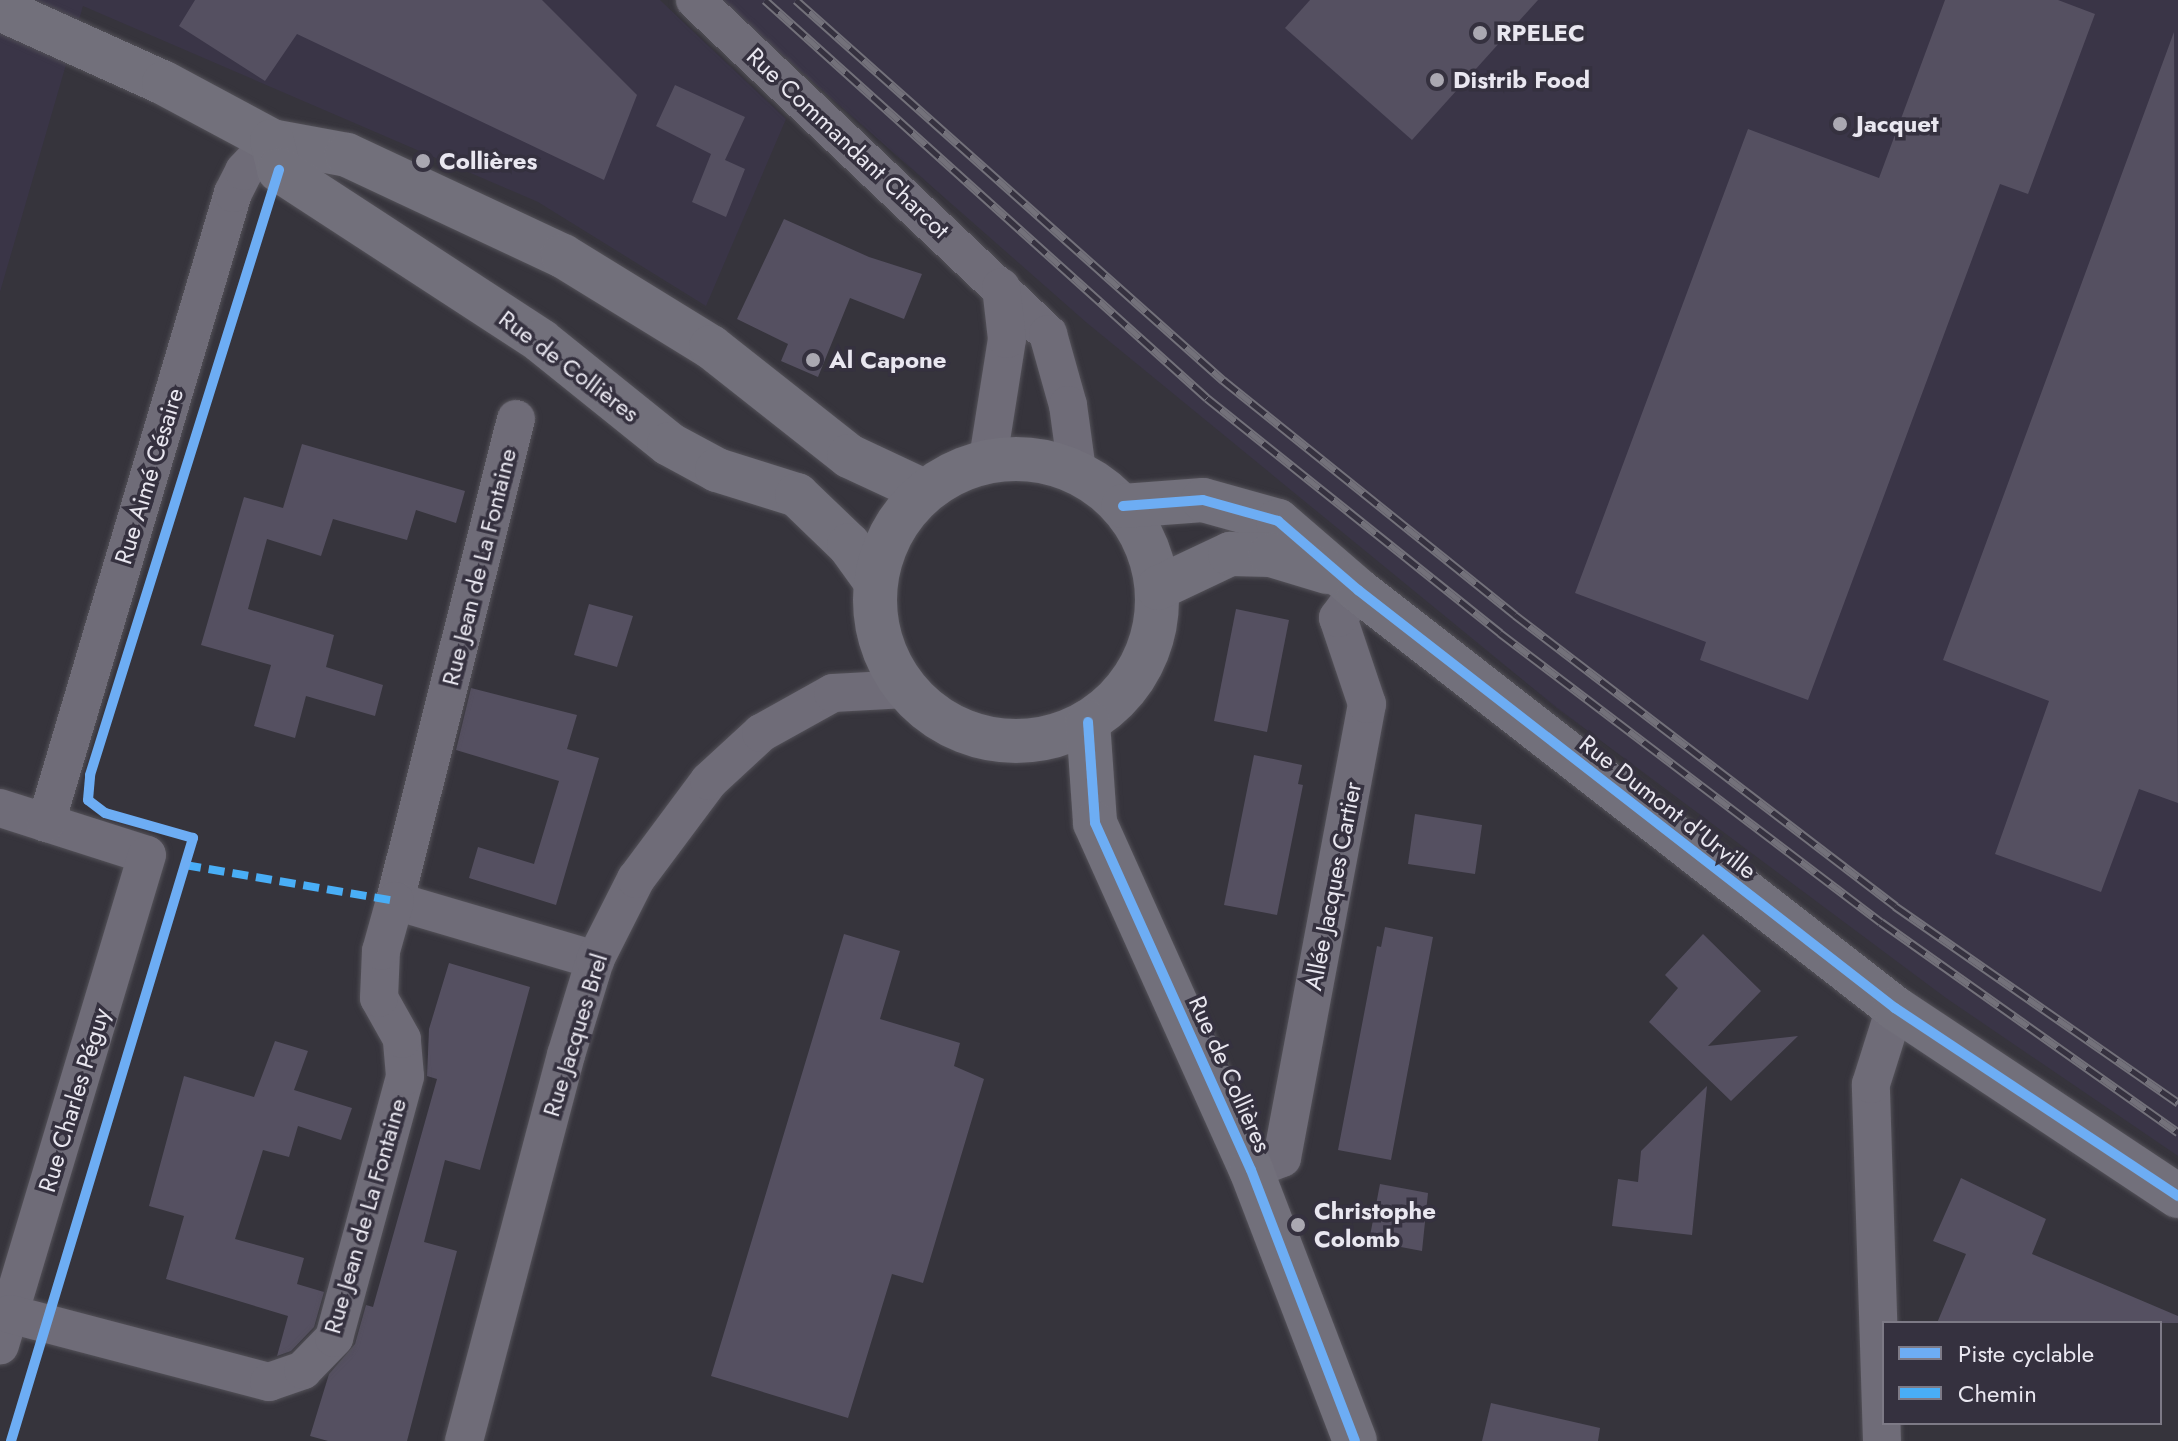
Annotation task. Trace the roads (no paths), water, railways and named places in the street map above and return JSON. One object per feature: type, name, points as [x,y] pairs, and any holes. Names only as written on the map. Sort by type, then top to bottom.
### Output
[{"type":"main road","points":[[0,9],[164,83],[272,141],[347,155],[563,256],[711,347],[849,456],[924,491]]},
{"type":"main road","name":"Rue de Collières","points":[[272,141],[279,170],[541,341],[669,444],[717,470],[797,495],[849,545],[875,581]]},
{"type":"main road","points":[[1028,458],[1077,471],[1123,506],[1141,532],[1158,588],[1151,645],[1136,675],[1113,704],[1088,722],[1040,739],[979,736],[950,725],[906,689],[878,633],[875,581],[888,538],[924,491],[988,459],[1028,458]]},
{"type":"main road","name":"Rue Dumont d'Urville","points":[[1123,506],[1203,500],[1278,521],[1349,583],[1895,1008],[2178,1196]]},
{"type":"main road","name":"Rue Dumont d'Urville","points":[[1158,588],[1230,554],[1271,555],[1349,583]]},
{"type":"main road","name":"Rue de Collières","points":[[1088,722],[1095,823],[1251,1170],[1355,1441]]},
{"type":"street","name":"Rue Commandant Charcot","points":[[695,0],[1048,334],[1068,405],[1077,471]]},
{"type":"street","name":"Rue Aimé Césaire","points":[[46,823],[233,193],[244,171],[272,141]]},
{"type":"street","points":[[988,459],[1007,339],[1001,287]]},
{"type":"street","name":"Rue Jean de La Fontaine","points":[[5,1330],[269,1382],[303,1370],[334,1338],[405,1076],[402,1039],[379,998],[381,951],[516,419]]},
{"type":"street","name":"Allée Jacques Cartier","points":[[1251,1170],[1282,1158],[1367,704],[1338,618],[1349,583]]},
{"type":"street","name":"Rue Jacques Brel","points":[[464,1441],[595,960],[645,867],[709,781],[761,733],[833,693],[906,689]]},
{"type":"street","points":[[0,808],[46,823]]},
{"type":"street","name":"Rue Charles Péguy","points":[[5,1330],[147,855],[46,823]]},
{"type":"street","points":[[395,901],[595,960]]},
{"type":"street","points":[[1882,1441],[1871,1084],[1895,1008]]},
{"type":"railway","points":[[765,0],[1207,398],[1500,633],[1881,922],[2178,1132]]},
{"type":"railway","points":[[796,0],[1223,380],[1515,615],[1895,906],[2178,1103]]},
{"type":"place","name":"RPELEC","points":[[1480,33]]},
{"type":"place","name":"Distrib Food","points":[[1437,80]]},
{"type":"place","name":"Jacquet","points":[[1840,124]]},
{"type":"place","name":"Collières","points":[[423,161]]},
{"type":"place","name":"Al Capone","points":[[813,360]]},
{"type":"place","name":"Christophe Colomb","points":[[1298,1225]]}]
